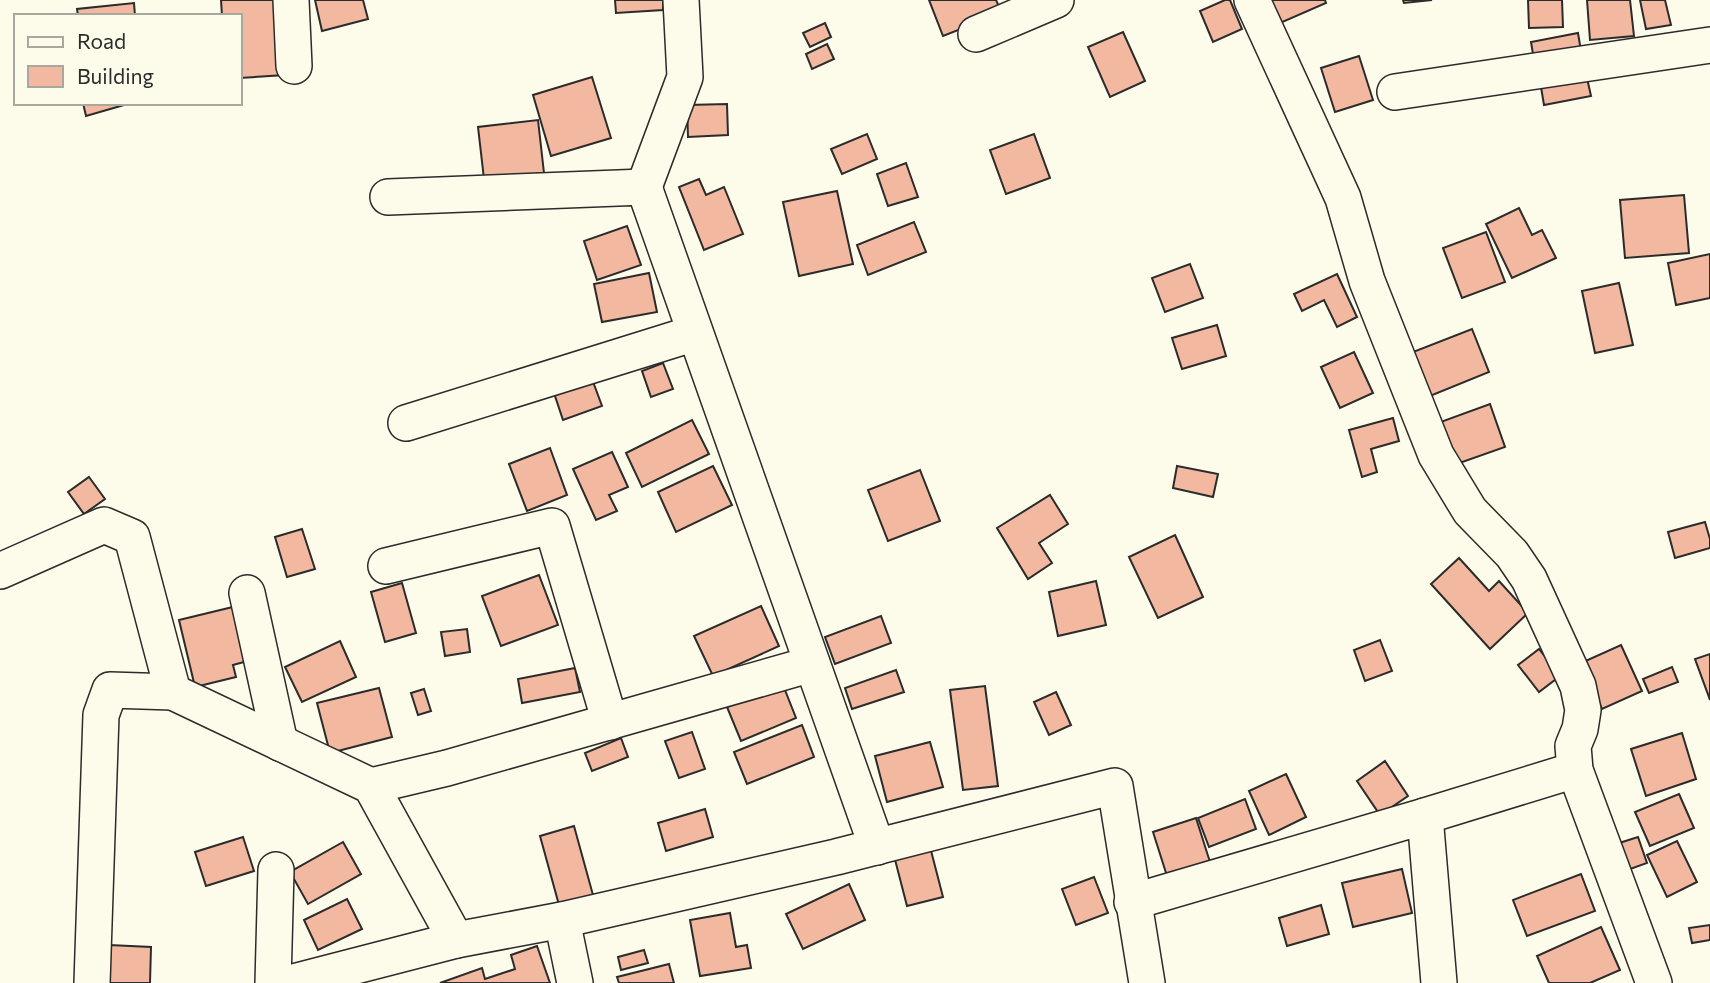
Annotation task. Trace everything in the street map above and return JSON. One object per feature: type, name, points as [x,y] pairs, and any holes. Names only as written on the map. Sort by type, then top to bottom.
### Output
[{"type":"street","points":[[291,0],[293,66]]},
{"type":"street","points":[[681,0],[685,77],[644,187],[877,847]]},
{"type":"street","points":[[976,34],[1056,0]]},
{"type":"street","points":[[1252,0],[1343,198],[1367,281],[1436,456],[1470,511],[1512,554],[1529,579],[1578,686],[1584,710],[1573,746],[1575,771],[1654,983]]},
{"type":"street","points":[[1395,92],[1710,44]]},
{"type":"street","points":[[388,197],[644,187]]},
{"type":"street","points":[[406,423],[695,333]]},
{"type":"street","points":[[0,571],[104,525],[132,537],[173,692]]},
{"type":"street","points":[[386,566],[552,526],[610,722]]},
{"type":"street","points":[[247,593],[280,743]]},
{"type":"street","points":[[371,786],[447,768],[812,664]]},
{"type":"street","points":[[92,983],[101,715],[110,690],[173,692],[371,786],[456,940]]},
{"type":"street","points":[[1132,902],[1575,771]]},
{"type":"street","points":[[290,983],[456,940],[562,920],[877,847],[1115,786],[1147,983]]},
{"type":"street","points":[[1425,816],[1438,983]]},
{"type":"street","points":[[273,983],[276,870]]},
{"type":"street","points":[[562,920],[575,983]]},
{"type":"building","points":[[221,0],[281,0],[285,75],[242,78],[242,14],[222,14]]},
{"type":"building","points":[[315,0],[363,0],[368,19],[322,31]]},
{"type":"building","points":[[615,0],[663,0],[663,10],[616,13]]},
{"type":"building","points":[[929,0],[996,0],[1002,13],[943,36]]},
{"type":"building","points":[[1230,0],[1242,29],[1213,42],[1200,11]]},
{"type":"building","points":[[1259,0],[1325,0],[1326,3],[1271,27]]},
{"type":"building","points":[[1403,0],[1432,0],[1404,3]]},
{"type":"building","points":[[1528,0],[1562,0],[1563,27],[1529,28]]},
{"type":"building","points":[[1587,0],[1630,0],[1634,36],[1590,40]]},
{"type":"building","points":[[1640,0],[1665,0],[1671,25],[1646,29]]},
{"type":"building","points":[[134,3],[135,14],[78,14],[77,9]]},
{"type":"building","points":[[825,23],[831,37],[810,47],[803,33]]},
{"type":"building","points":[[1123,32],[1145,81],[1110,97],[1088,47]]},
{"type":"building","points":[[1578,33],[1581,51],[1534,60],[1531,42]]},
{"type":"building","points":[[827,44],[834,59],[812,69],[806,54]]},
{"type":"building","points":[[1359,56],[1373,100],[1335,112],[1321,68]]},
{"type":"building","points":[[592,77],[611,138],[551,156],[533,95]]},
{"type":"building","points":[[1587,78],[1591,96],[1544,105],[1541,87]]},
{"type":"building","points":[[727,104],[728,135],[688,137],[687,105]]},
{"type":"building","points":[[83,105],[124,105],[86,116]]},
{"type":"building","points":[[538,120],[544,173],[484,179],[478,127]]},
{"type":"building","points":[[867,134],[877,159],[842,174],[831,149]]},
{"type":"building","points":[[1034,134],[1050,178],[1006,194],[990,150]]},
{"type":"building","points":[[906,163],[918,197],[888,206],[877,174]]},
{"type":"building","points":[[699,179],[706,195],[724,187],[743,234],[704,250],[679,187]]},
{"type":"building","points":[[837,191],[853,264],[799,276],[783,202]]},
{"type":"building","points":[[1684,195],[1689,253],[1625,258],[1620,200]]},
{"type":"building","points":[[1519,208],[1532,235],[1542,230],[1556,258],[1512,278],[1486,224]]},
{"type":"building","points":[[914,222],[926,252],[868,275],[857,245]]},
{"type":"building","points":[[627,226],[641,265],[597,280],[584,241]]},
{"type":"building","points":[[1486,232],[1505,282],[1462,298],[1443,248]]},
{"type":"building","points":[[1710,254],[1710,298],[1676,305],[1668,263]]},
{"type":"building","points":[[1190,264],[1203,298],[1165,312],[1152,278]]},
{"type":"building","points":[[649,273],[657,312],[602,322],[594,284]]},
{"type":"building","points":[[1337,274],[1357,317],[1337,327],[1324,300],[1302,311],[1294,294]]},
{"type":"building","points":[[1619,283],[1633,345],[1595,353],[1582,291]]},
{"type":"building","points":[[1217,325],[1226,356],[1182,369],[1172,338]]},
{"type":"building","points":[[1472,329],[1489,372],[1430,396],[1413,352]]},
{"type":"building","points":[[1354,352],[1373,393],[1340,408],[1321,367]]},
{"type":"building","points":[[663,363],[673,389],[651,397],[642,371]]},
{"type":"building","points":[[592,379],[602,406],[563,420],[554,393]]},
{"type":"building","points":[[1490,404],[1505,447],[1451,466],[1435,424]]},
{"type":"building","points":[[1393,418],[1399,441],[1371,449],[1377,472],[1362,477],[1349,430]]},
{"type":"building","points":[[692,420],[709,454],[642,487],[626,453]]},
{"type":"building","points":[[550,448],[567,495],[527,511],[509,464]]},
{"type":"building","points":[[612,452],[628,487],[609,495],[617,511],[596,520],[573,469]]},
{"type":"building","points":[[713,466],[732,505],[676,532],[658,492]]},
{"type":"building","points":[[1177,466],[1218,474],[1213,497],[1173,488]]},
{"type":"building","points":[[920,470],[940,521],[888,541],[868,490]]},
{"type":"building","points":[[89,477],[105,499],[84,514],[68,492]]},
{"type":"building","points":[[1050,495],[1068,524],[1039,543],[1052,563],[1028,579],[997,528]]},
{"type":"building","points":[[1705,522],[1710,548],[1675,558],[1668,532]]},
{"type":"building","points":[[302,529],[315,569],[287,577],[275,537]]},
{"type":"building","points":[[1175,535],[1203,597],[1158,618],[1129,557]]},
{"type":"building","points":[[1459,558],[1489,591],[1499,581],[1528,613],[1490,649],[1431,584]]},
{"type":"building","points":[[539,575],[558,625],[501,646],[482,596]]},
{"type":"building","points":[[1096,581],[1106,625],[1058,636],[1049,592]]},
{"type":"building","points":[[402,583],[416,633],[385,642],[371,592]]},
{"type":"building","points":[[241,605],[255,659],[233,665],[236,677],[195,687],[179,620]]},
{"type":"building","points":[[761,606],[779,646],[713,676],[694,636]]},
{"type":"building","points":[[881,616],[891,643],[835,664],[825,637]]},
{"type":"building","points":[[467,629],[470,652],[445,656],[441,632]]},
{"type":"building","points":[[1380,640],[1392,671],[1365,681],[1354,650]]},
{"type":"building","points":[[340,641],[356,677],[302,702],[285,667]]},
{"type":"building","points":[[1621,645],[1642,691],[1602,709],[1581,663]]},
{"type":"building","points":[[1539,649],[1560,676],[1539,692],[1518,665]]},
{"type":"building","points":[[1710,654],[1710,700],[1695,659]]},
{"type":"building","points":[[1672,667],[1678,682],[1649,693],[1643,679]]},
{"type":"building","points":[[575,668],[580,692],[522,703],[518,679]]},
{"type":"building","points":[[896,670],[904,692],[852,709],[845,688]]},
{"type":"building","points":[[783,685],[796,718],[741,741],[727,707]]},
{"type":"building","points":[[985,686],[998,786],[963,790],[950,690]]},
{"type":"building","points":[[379,688],[392,737],[330,753],[317,703]]},
{"type":"building","points":[[424,689],[431,711],[418,715],[411,693]]},
{"type":"building","points":[[1056,692],[1071,725],[1049,735],[1034,702]]},
{"type":"building","points":[[802,725],[814,757],[747,784],[734,752]]},
{"type":"building","points":[[692,732],[705,769],[679,778],[665,741]]},
{"type":"building","points":[[1682,733],[1696,779],[1646,796],[1631,749]]},
{"type":"building","points":[[621,738],[628,757],[592,771],[585,753]]},
{"type":"building","points":[[930,742],[943,787],[887,802],[875,756]]},
{"type":"building","points":[[1385,761],[1408,796],[1380,815],[1357,781]]},
{"type":"building","points":[[1286,774],[1306,817],[1269,835],[1249,791]]},
{"type":"building","points":[[1679,794],[1694,828],[1650,846],[1635,812]]},
{"type":"building","points":[[1245,799],[1256,829],[1209,847],[1198,818]]},
{"type":"building","points":[[705,809],[713,837],[666,851],[658,823]]},
{"type":"building","points":[[1196,818],[1210,862],[1167,876],[1153,832]]},
{"type":"building","points":[[574,826],[593,895],[559,905],[540,836]]},
{"type":"building","points":[[243,837],[254,871],[206,886],[195,852]]},
{"type":"building","points":[[1638,837],[1647,863],[1622,872],[1613,845]]},
{"type":"building","points":[[928,839],[943,897],[907,906],[892,848]]},
{"type":"building","points":[[1677,841],[1697,882],[1667,897],[1647,855]]},
{"type":"building","points":[[343,842],[361,874],[308,904],[290,872]]},
{"type":"building","points":[[1402,869],[1412,913],[1353,927],[1342,883]]},
{"type":"building","points":[[1581,874],[1595,911],[1527,936],[1513,900]]},
{"type":"building","points":[[1094,877],[1108,913],[1076,925],[1062,889]]},
{"type":"building","points":[[849,884],[865,920],[803,949],[786,914]]},
{"type":"building","points":[[347,899],[362,929],[318,950],[304,920]]},
{"type":"building","points":[[1321,905],[1329,934],[1287,946],[1279,918]]},
{"type":"building","points":[[730,913],[736,947],[747,945],[751,968],[700,976],[690,920]]},
{"type":"building","points":[[1710,925],[1710,940],[1692,943],[1689,928]]},
{"type":"building","points":[[1601,927],[1620,970],[1590,983],[1549,983],[1537,956]]},
{"type":"building","points":[[109,945],[151,947],[150,983],[108,983]]},
{"type":"building","points":[[537,946],[550,983],[440,983],[482,968],[485,979],[515,969],[511,955]]},
{"type":"building","points":[[644,950],[648,963],[621,970],[618,957]]},
{"type":"building","points":[[669,964],[674,983],[619,983],[617,977]]}]
